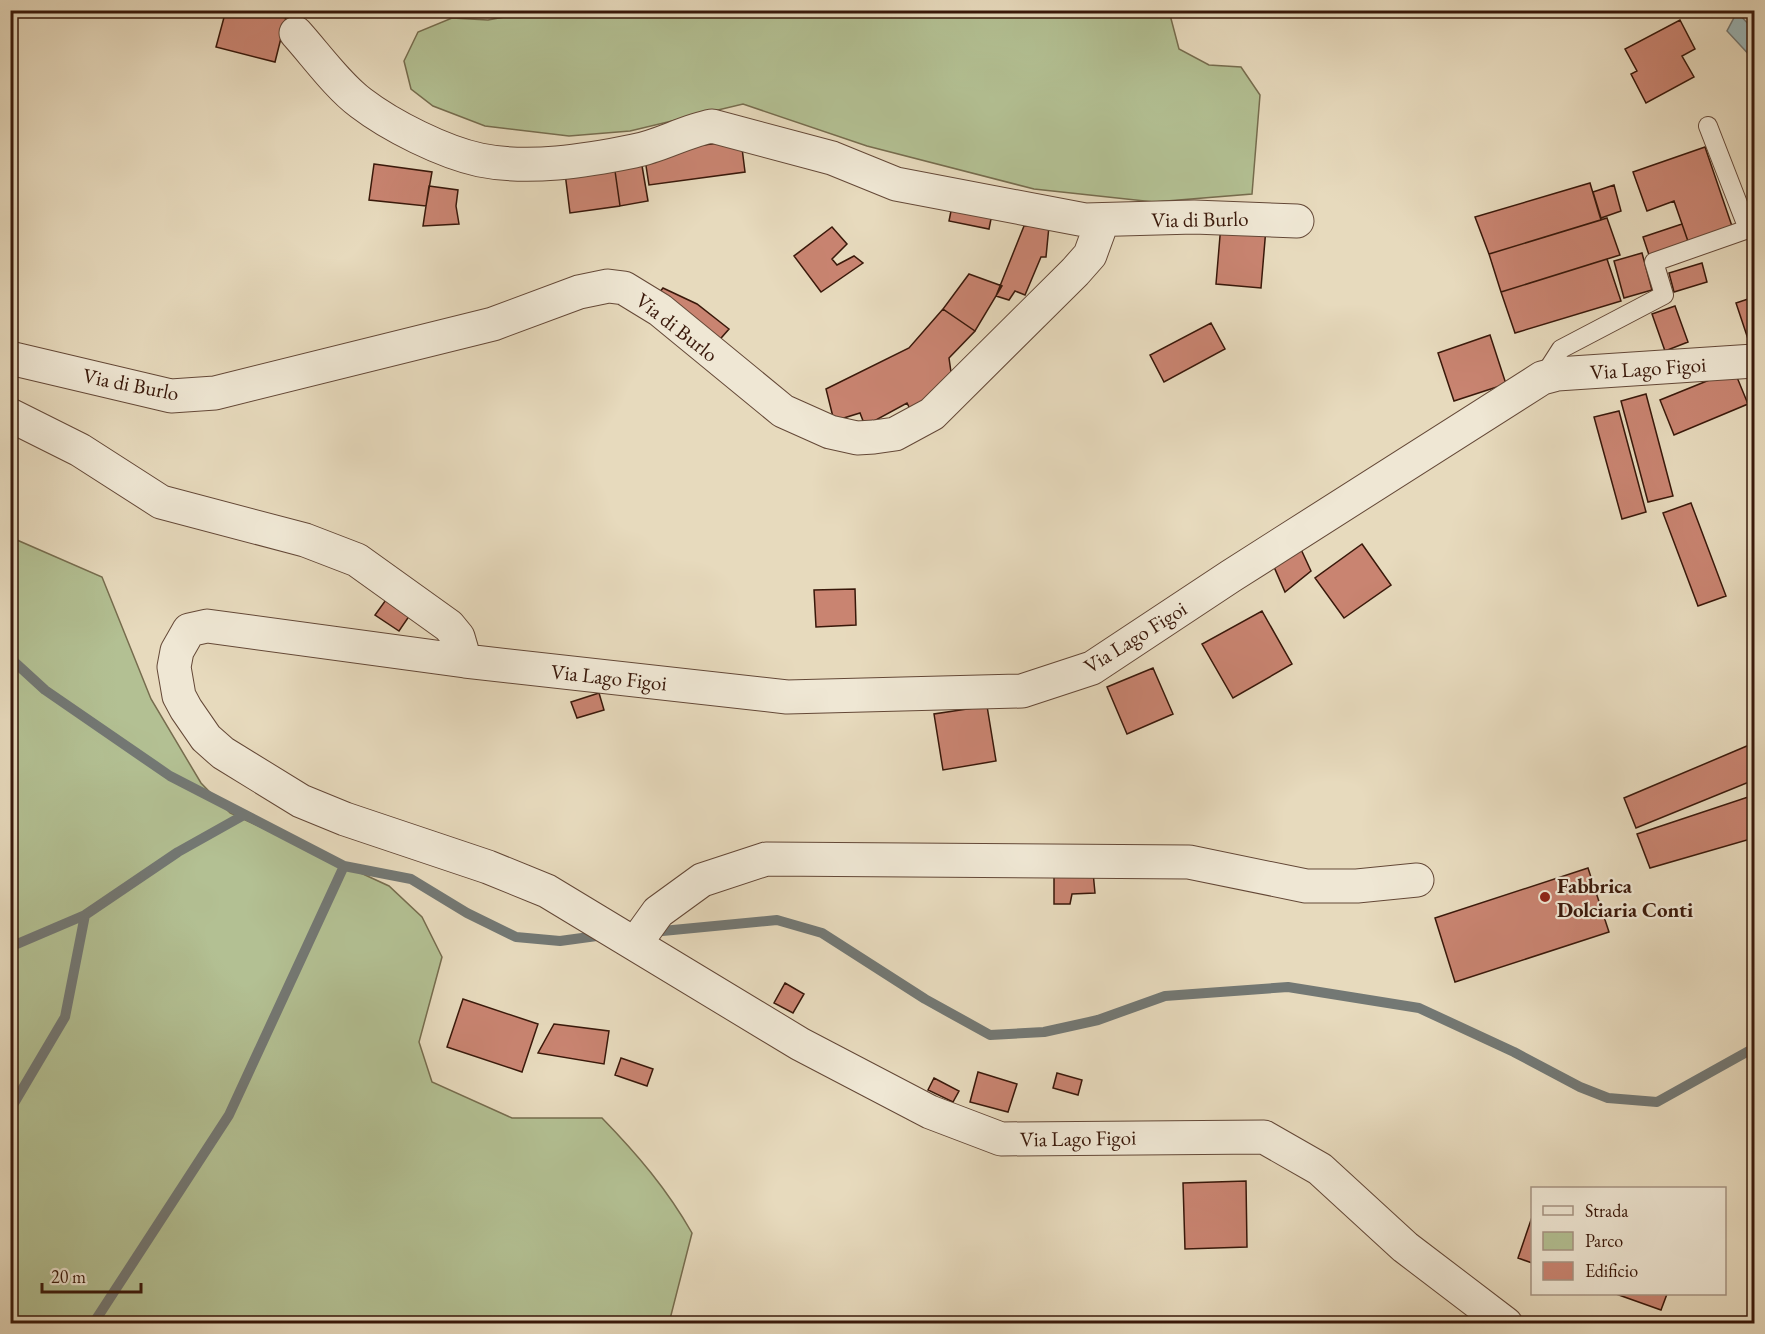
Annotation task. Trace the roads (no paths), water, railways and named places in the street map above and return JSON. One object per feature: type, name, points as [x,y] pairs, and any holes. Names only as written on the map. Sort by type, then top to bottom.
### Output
[{"type":"street","name":"Via di Burlo","points":[[296,33],[358,102],[386,120],[436,144],[480,160],[541,164],[597,158],[638,151],[699,128],[712,126],[832,158],[896,184],[1102,222],[1194,217],[1297,221]]},
{"type":"street","name":"Via di Burlo","points":[[10,358],[171,396],[215,393],[493,324],[579,292],[608,286],[624,288],[660,310],[783,411],[831,432],[857,438],[874,438],[896,434],[932,414],[1076,272],[1090,255],[1102,222]]},
{"type":"street","name":"Via Lago Figoi","points":[[1506,1323],[1405,1248],[1320,1169],[1264,1137],[1001,1139],[930,1112],[800,1044],[547,891],[488,867],[345,819],[301,801],[223,753],[206,738],[180,696],[174,667],[177,651],[189,630],[207,626],[465,661],[788,697],[1022,691],[1092,668],[1231,576],[1542,378],[1557,374],[1755,361]]},
{"type":"street","points":[[10,415],[80,450],[160,502],[305,540],[357,560],[449,626],[461,643],[465,661]]},
{"type":"street","points":[[635,944],[658,912],[702,880],[766,859],[1189,862],[1306,886],[1356,886],[1417,880]]},
{"type":"lane","name":"Via Lago Figoi","points":[[1542,378],[1561,349],[1664,296],[1654,262],[1748,229],[1708,126]]},
{"type":"water","points":[[1737,12],[1754,30],[1754,60],[1727,31]]},
{"type":"waterway","points":[[10,658],[45,690],[170,776],[344,866],[411,879],[467,913],[516,937],[560,941],[604,935]]},
{"type":"waterway","points":[[10,947],[85,915],[178,852],[244,815]]},
{"type":"waterway","points":[[93,1324],[229,1115],[344,866]]},
{"type":"waterway","points":[[10,1110],[65,1017],[85,915]]},
{"type":"waterway","points":[[652,932],[777,920],[822,933],[925,999],[990,1035],[1044,1032],[1098,1020],[1165,996],[1288,987],[1419,1008],[1514,1052],[1580,1087],[1608,1098],[1657,1102],[1754,1048]]},
{"type":"place","name":"Fabbrica Dolciaria Conti","points":[[1545,897]]}]
